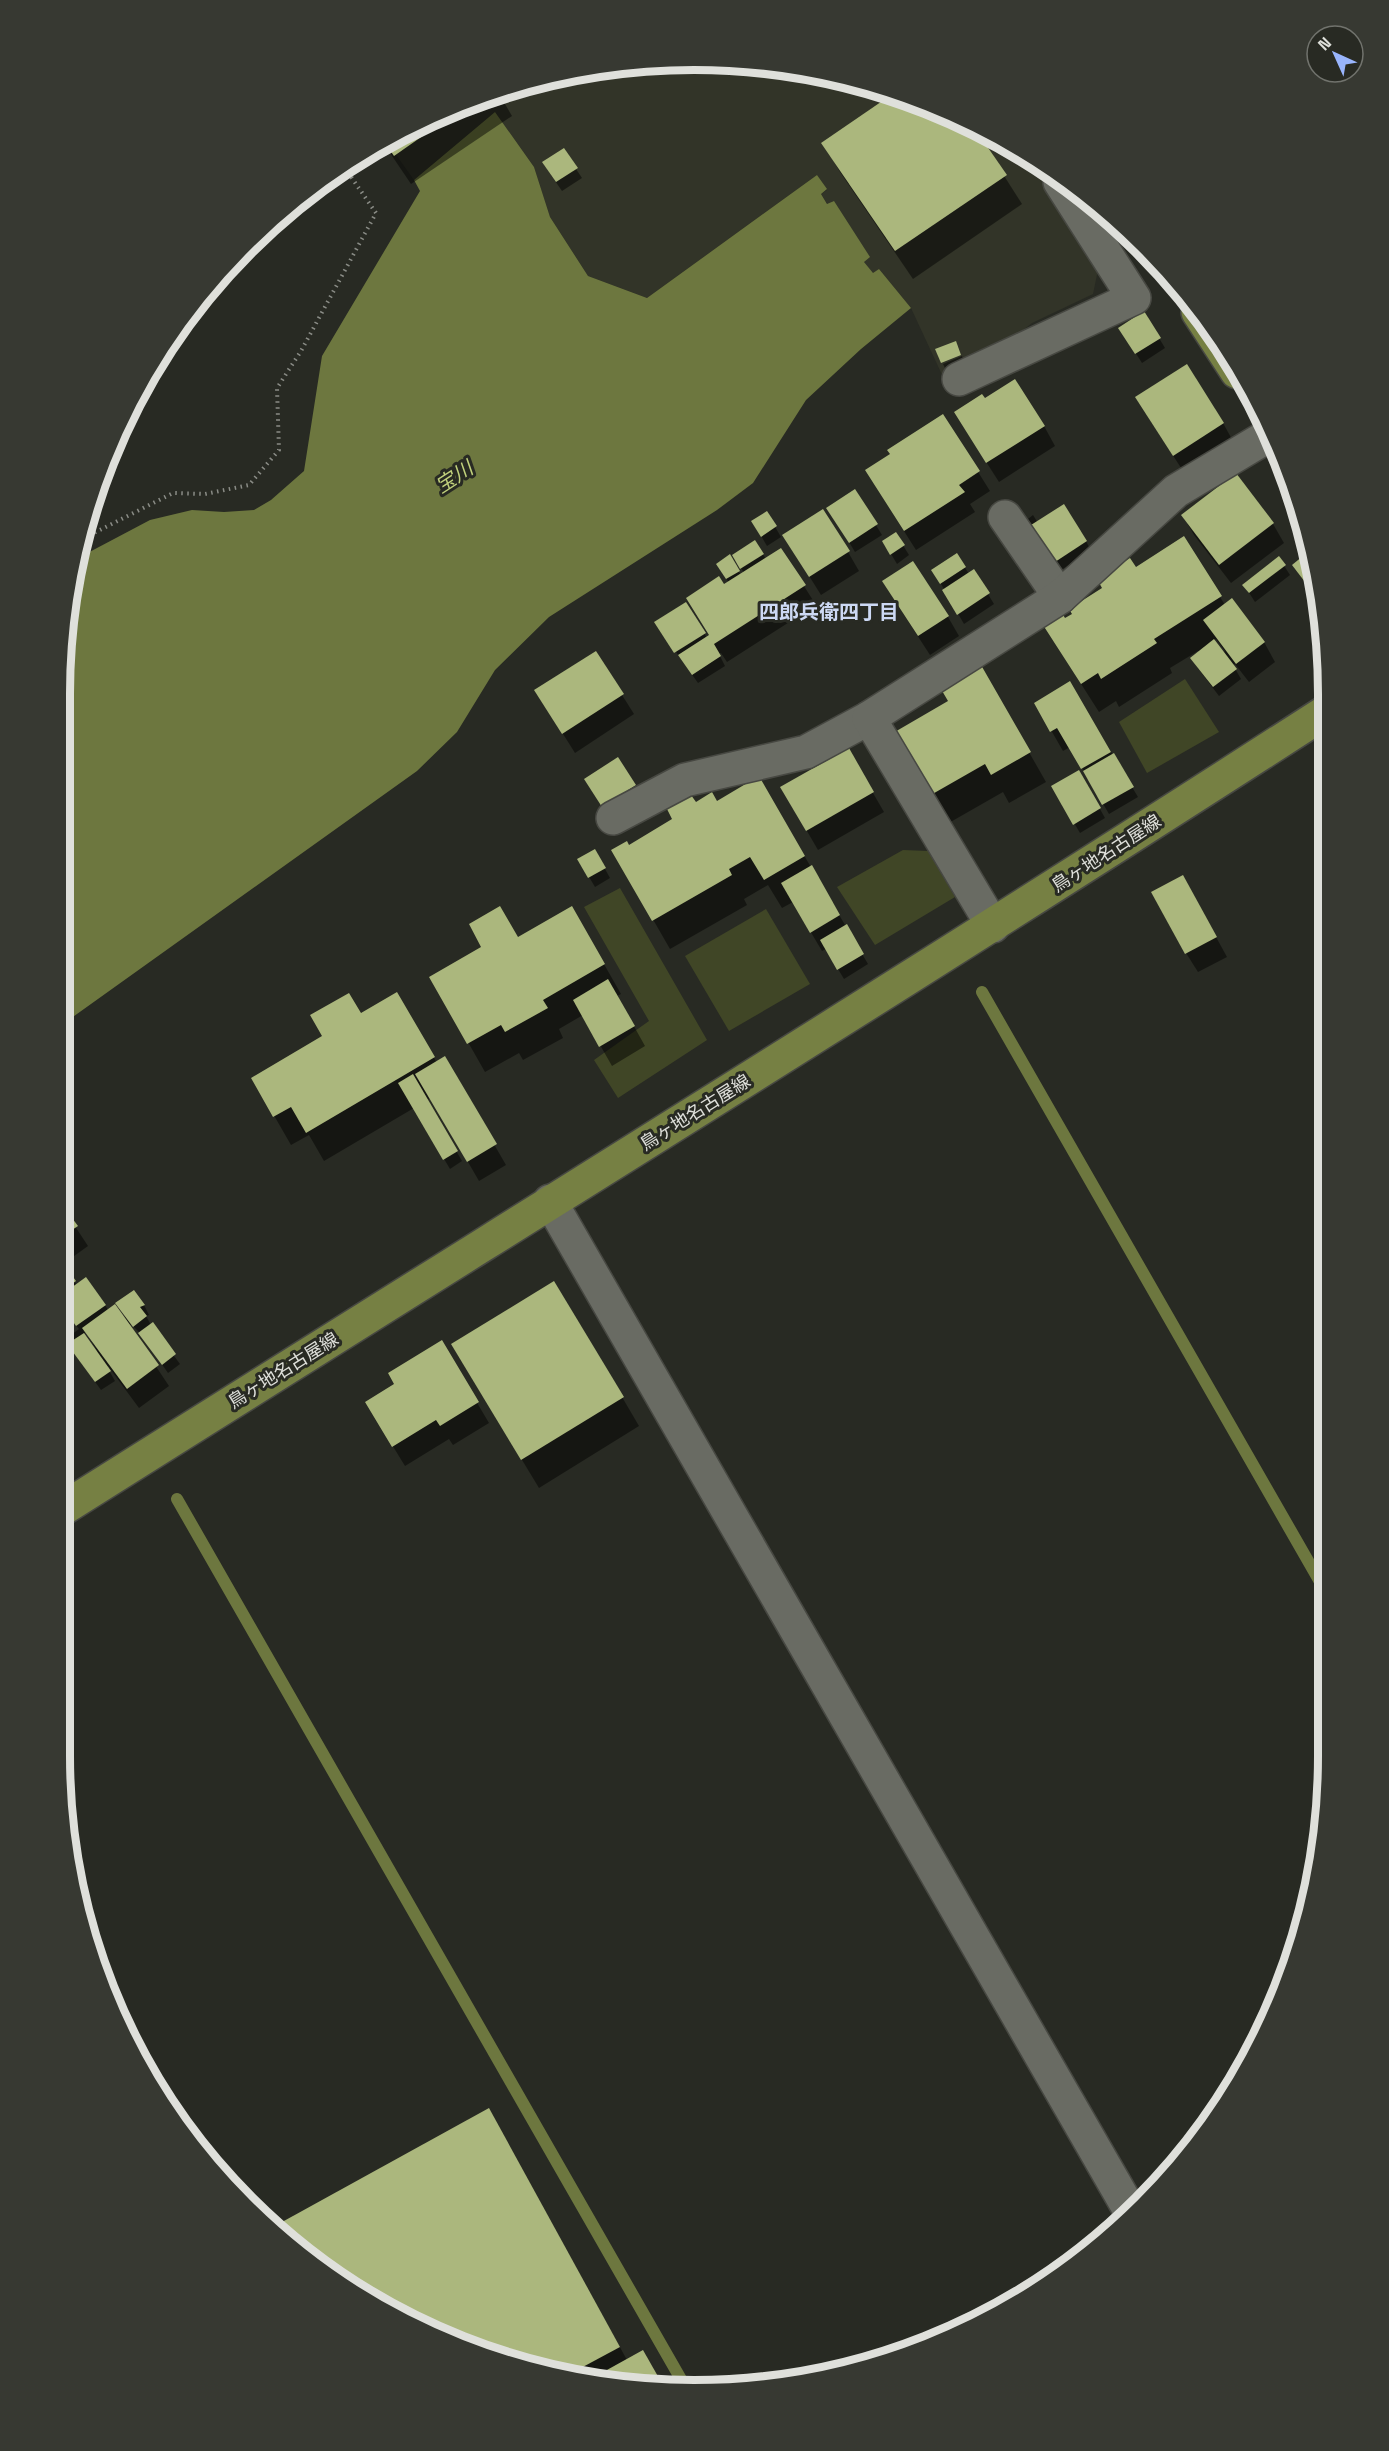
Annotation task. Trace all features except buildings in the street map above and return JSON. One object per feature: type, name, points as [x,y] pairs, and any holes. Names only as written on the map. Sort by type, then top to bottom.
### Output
[{"type":"main road","name":"鳥ヶ地名古屋線","points":[[70,1504],[550,1201],[993,926],[1318,717]]},
{"type":"street","points":[[959,379],[1134,298],[1068,195]]},
{"type":"street","points":[[612,818],[686,780],[806,752],[869,718],[1060,597],[1176,491],[1263,439]]},
{"type":"street","points":[[1005,517],[1060,597]]},
{"type":"street","points":[[869,718],[993,926]]},
{"type":"street","points":[[550,1201],[1127,2206]]},
{"type":"path","points":[[92,534],[173,493],[205,494],[249,485],[279,450],[277,388],[301,351],[376,213],[350,175]]},
{"type":"shaded area","points":[[694,70],[776,76],[816,82],[895,104],[933,118],[1006,154],[1040,175],[1098,270],[1093,294],[1032,323],[1007,343],[944,379],[911,308],[879,269],[873,274],[864,262],[869,256],[833,201],[828,205],[821,194],[827,190],[817,175],[647,298],[588,276],[550,217],[534,167],[495,112],[414,180],[392,149],[456,118],[533,92],[573,82],[654,72]]},
{"type":"shaded area","points":[[1185,679],[1219,732],[1147,773],[1119,722]]},
{"type":"shaded area","points":[[903,850],[928,851],[955,897],[875,945],[837,887]]},
{"type":"shaded area","points":[[620,888],[707,1040],[618,1098],[594,1060],[649,1021],[584,907]]},
{"type":"shaded area","points":[[766,909],[810,984],[729,1031],[685,956]]},
{"type":"water","name":"宝川","points":[[495,112],[534,167],[550,217],[588,276],[647,298],[817,175],[827,189],[821,194],[827,204],[834,201],[870,257],[864,262],[873,273],[879,269],[911,308],[861,349],[806,400],[753,483],[717,510],[549,617],[495,670],[457,732],[417,771],[70,1019],[70,694],[76,613],[87,553],[150,520],[192,510],[224,512],[254,510],[271,500],[304,471],[322,356],[420,191],[414,180]]},
{"type":"waterway","points":[[982,992],[1318,1578]]},
{"type":"waterway","points":[[177,1499],[681,2380]]},
{"type":"district","name":"四郎兵衛四丁目","points":[[829,612]]}]
